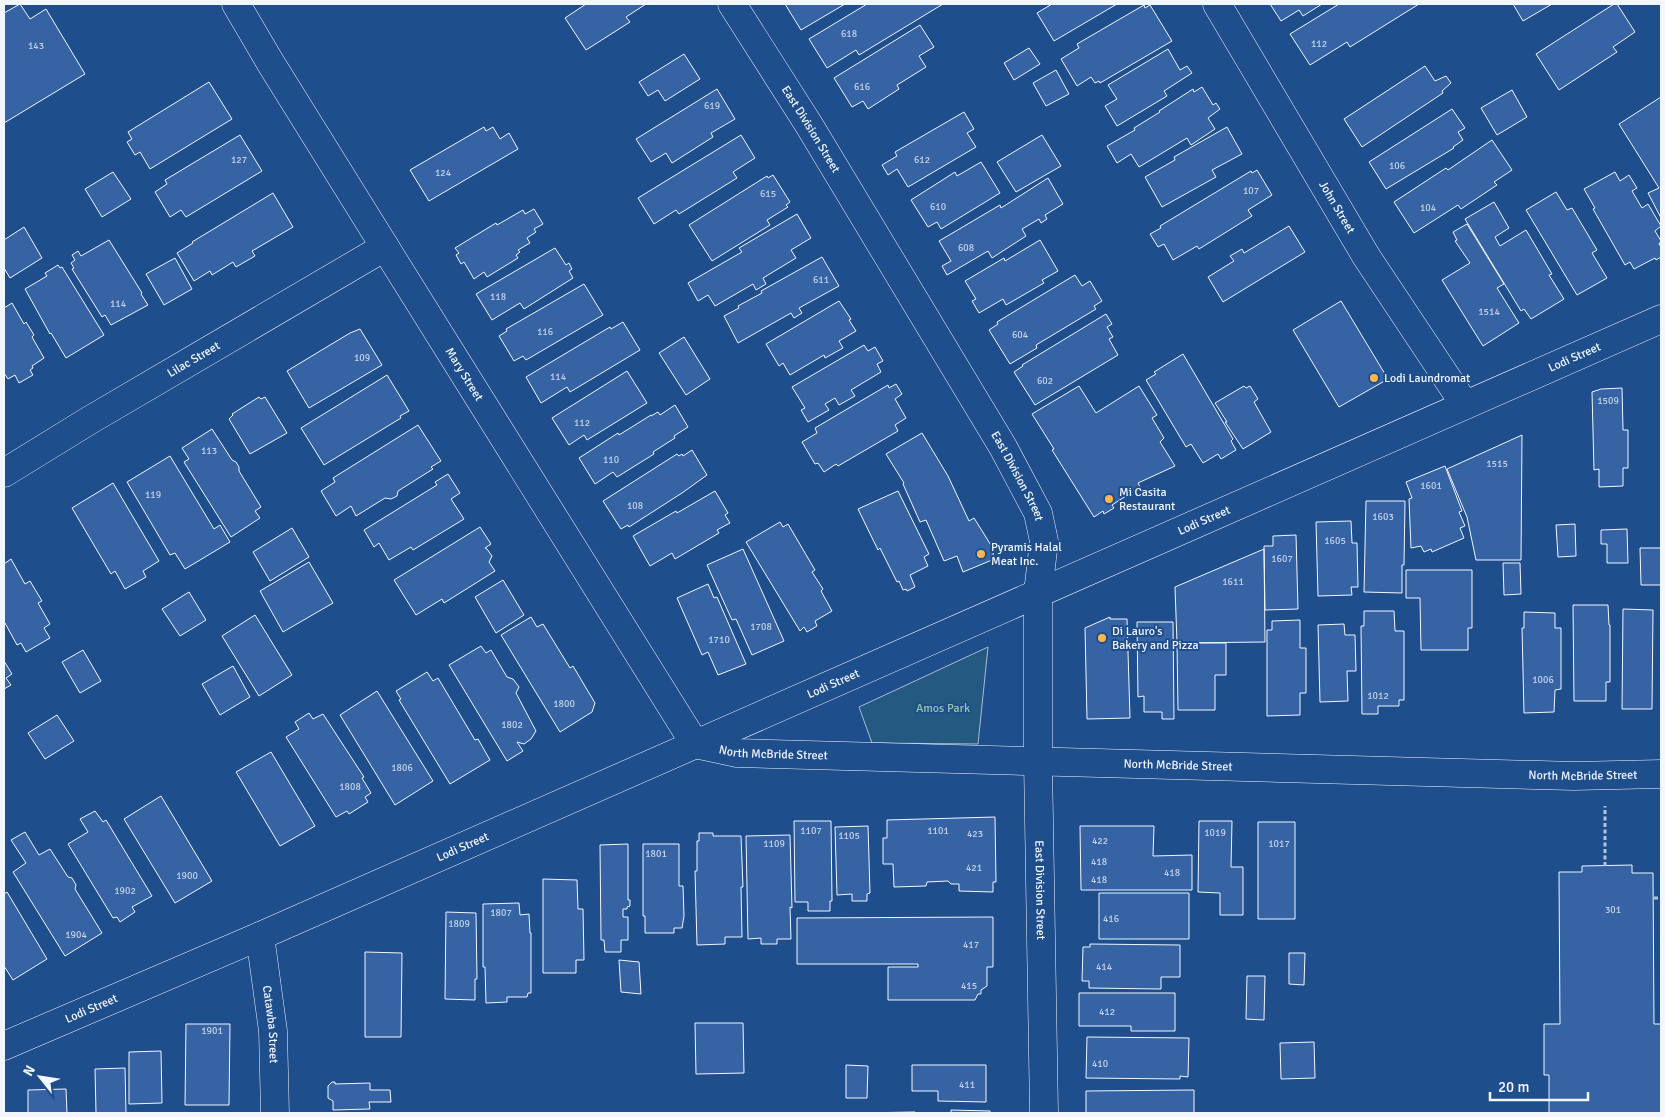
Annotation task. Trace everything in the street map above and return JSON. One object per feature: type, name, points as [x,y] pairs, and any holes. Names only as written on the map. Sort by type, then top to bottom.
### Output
[{"type":"street","name":"Mary Street","points":[[236,4],[270,62],[695,744]]},
{"type":"street","name":"East Division Street","points":[[732,4],[809,125],[992,430],[1038,513],[1044,541],[1038,593],[1038,762],[1044,1113]]},
{"type":"street","name":"John Street","points":[[1217,4],[1366,256],[1465,405]]},
{"type":"street","name":"Lilac Street","points":[[4,473],[90,420],[385,247]]},
{"type":"street","name":"Lodi Street","points":[[4,1046],[260,936],[1661,319]]},
{"type":"street","name":"North McBride Street","points":[[695,744],[737,753],[1574,776],[1661,774]]},
{"type":"street","name":"Catawba Street","points":[[260,936],[273,1031],[275,1113]]},
{"type":"path","points":[[1605,775],[1605,866]]},
{"type":"path","points":[[1654,898],[1661,898]]},
{"type":"green space","name":"Amos Park","points":[[988,647],[978,744],[872,743],[859,707]]},
{"type":"building","points":[[20,4],[30,19],[46,9],[85,74],[4,123],[4,13]]},
{"type":"building","points":[[586,4],[646,4],[626,17],[630,22],[586,50],[565,18]]},
{"type":"building","points":[[785,4],[845,4],[801,30]]},
{"type":"building","points":[[867,4],[943,4],[859,55],[856,50],[827,68],[809,39]]},
{"type":"building","points":[[1052,4],[1117,4],[1054,41],[1037,13]]},
{"type":"building","points":[[1270,4],[1322,4],[1303,16],[1299,10],[1281,21]]},
{"type":"building","points":[[1339,4],[1419,4],[1350,47],[1347,42],[1310,65],[1290,34]]},
{"type":"building","points":[[1513,4],[1552,4],[1523,21]]},
{"type":"building","points":[[1614,4],[1617,4],[1635,32],[1613,47],[1617,52],[1559,90],[1536,54]]},
{"type":"building","points":[[1144,5],[1145,8],[1150,5],[1172,41],[1100,83],[1099,81],[1095,83],[1091,77],[1077,86],[1061,59],[1079,48],[1077,44]]},
{"type":"building","points":[[920,25],[934,47],[919,56],[926,67],[897,85],[899,89],[868,109],[863,101],[852,107],[834,78]]},
{"type":"building","points":[[1029,48],[1040,64],[1014,80],[1004,63]]},
{"type":"building","points":[[1168,49],[1180,70],[1187,66],[1192,73],[1164,91],[1167,96],[1117,126],[1105,106],[1117,99],[1108,85]]},
{"type":"building","points":[[684,54],[700,79],[665,101],[658,90],[648,96],[639,82]]},
{"type":"building","points":[[1425,66],[1435,81],[1446,76],[1451,83],[1442,91],[1443,93],[1362,147],[1344,119]]},
{"type":"building","points":[[1056,70],[1069,94],[1046,106],[1033,83]]},
{"type":"building","points":[[209,82],[232,119],[150,169],[140,152],[135,155],[127,142],[132,139],[128,132]]},
{"type":"building","points":[[1202,87],[1213,105],[1216,103],[1220,109],[1208,118],[1215,129],[1191,145],[1187,138],[1139,167],[1131,154],[1117,163],[1107,146],[1135,130],[1134,128],[1193,89],[1194,92]]},
{"type":"building","points":[[717,89],[735,119],[711,133],[713,137],[672,163],[666,153],[651,162],[636,139]]},
{"type":"building","points":[[1512,90],[1527,117],[1497,135],[1481,108]]},
{"type":"building","points":[[1661,97],[1661,218],[1648,193],[1659,188],[1619,124]]},
{"type":"building","points":[[1452,109],[1465,128],[1458,132],[1463,140],[1454,148],[1386,189],[1369,162]]},
{"type":"building","points":[[964,112],[974,129],[967,133],[976,147],[908,187],[897,169],[888,175],[882,165],[897,156],[895,152]]},
{"type":"building","points":[[484,127],[486,131],[493,127],[500,139],[509,133],[518,149],[429,201],[410,170]]},
{"type":"building","points":[[1227,127],[1242,154],[1212,170],[1216,177],[1162,207],[1145,177],[1175,160],[1174,157]]},
{"type":"building","points":[[240,135],[262,171],[186,217],[181,210],[170,217],[155,192],[167,184],[165,180]]},
{"type":"building","points":[[741,135],[755,158],[733,172],[737,178],[679,214],[676,210],[654,224],[638,198]]},
{"type":"building","points":[[1042,135],[1061,166],[1016,192],[997,162]]},
{"type":"building","points":[[1492,140],[1512,170],[1494,182],[1497,185],[1461,209],[1458,205],[1414,233],[1394,202],[1446,168],[1448,170]]},
{"type":"building","points":[[981,162],[1000,193],[941,229],[937,222],[928,227],[911,200],[955,172],[957,176]]},
{"type":"building","points":[[1257,170],[1272,195],[1248,210],[1252,216],[1199,249],[1197,246],[1173,260],[1164,244],[1158,247],[1150,234],[1161,228],[1160,226],[1251,171],[1252,173]]},
{"type":"building","points":[[113,172],[131,199],[102,217],[85,189]]},
{"type":"building","points":[[1615,172],[1620,181],[1629,175],[1637,188],[1632,191],[1642,208],[1648,204],[1661,226],[1655,231],[1661,241],[1659,244],[1661,247],[1661,257],[1656,260],[1655,258],[1634,269],[1630,262],[1625,265],[1593,209],[1595,208],[1584,189]]},
{"type":"building","points":[[773,175],[790,202],[786,205],[788,207],[767,220],[770,225],[712,261],[689,225],[767,176],[768,178]]},
{"type":"building","points":[[1048,178],[1063,204],[1045,215],[1047,219],[1041,223],[1039,219],[1022,229],[1026,236],[992,258],[988,251],[947,275],[942,266],[951,261],[939,241],[1000,205],[1001,208]]},
{"type":"building","points":[[1556,192],[1567,210],[1572,208],[1597,250],[1592,253],[1607,278],[1577,295],[1526,210]]},
{"type":"building","points":[[273,193],[293,227],[252,251],[255,256],[236,267],[233,262],[212,275],[210,271],[194,281],[177,253]]},
{"type":"building","points":[[1494,202],[1509,228],[1495,237],[1500,246],[1526,230],[1552,274],[1549,275],[1564,299],[1531,319],[1524,309],[1521,311],[1465,219]]},
{"type":"building","points":[[534,209],[543,224],[534,229],[536,232],[527,238],[530,243],[518,250],[520,252],[516,255],[518,258],[487,277],[484,272],[474,279],[464,262],[461,264],[456,255],[459,253],[455,248],[496,223],[497,225],[523,210],[525,214]]},
{"type":"building","points":[[797,214],[811,238],[791,250],[796,258],[763,278],[766,284],[756,290],[753,284],[715,306],[708,295],[698,301],[688,283],[742,252],[739,248]]},
{"type":"building","points":[[1467,224],[1504,284],[1497,288],[1519,323],[1483,346],[1442,280],[1470,263],[1455,241],[1457,240],[1453,232]]},
{"type":"building","points":[[1289,226],[1305,252],[1223,302],[1208,277],[1234,261],[1230,256],[1242,249],[1244,253]]},
{"type":"building","points":[[24,227],[42,258],[10,278],[4,268],[4,240]]},
{"type":"building","points":[[109,240],[148,305],[111,325],[105,315],[102,317],[72,269],[74,268],[71,263],[75,260],[72,255],[78,251],[81,256]]},
{"type":"building","points":[[1040,240],[1058,271],[1042,280],[1044,283],[1006,305],[1003,299],[979,313],[972,301],[976,299],[965,281],[1004,258],[1005,261]]},
{"type":"building","points":[[555,248],[566,265],[569,263],[572,269],[569,271],[573,278],[524,309],[520,303],[492,320],[476,294]]},
{"type":"building","points":[[822,257],[839,286],[799,308],[802,313],[794,318],[791,313],[738,343],[724,316],[762,293],[761,291]]},
{"type":"building","points":[[175,258],[192,289],[164,305],[146,274]]},
{"type":"building","points":[[58,265],[60,268],[62,267],[104,335],[66,358],[25,289],[47,276],[45,273]]},
{"type":"building","points":[[1075,275],[1082,286],[1090,281],[1102,301],[1094,306],[1096,309],[1036,345],[1037,348],[1010,364],[989,330],[998,324],[997,322]]},
{"type":"building","points":[[584,284],[603,315],[526,360],[523,356],[514,361],[499,336],[507,331],[506,329]]},
{"type":"building","points":[[839,301],[851,319],[849,320],[856,331],[839,341],[843,348],[825,358],[824,355],[790,375],[783,363],[779,366],[766,344]]},
{"type":"building","points":[[1341,301],[1388,379],[1339,407],[1293,330]]},
{"type":"building","points":[[12,303],[24,324],[26,322],[34,335],[32,337],[44,358],[32,366],[33,368],[30,370],[33,375],[19,383],[15,375],[8,379],[4,373],[4,308]]},
{"type":"building","points":[[1106,314],[1112,324],[1107,327],[1113,337],[1109,339],[1118,355],[1035,405],[1014,372],[1022,365]]},
{"type":"building","points":[[623,322],[640,350],[570,392],[567,387],[541,403],[526,377],[610,327],[611,329]]},
{"type":"building","points":[[360,329],[382,365],[309,408],[287,371],[350,333]]},
{"type":"building","points":[[684,337],[710,379],[686,395],[659,353]]},
{"type":"building","points":[[864,345],[868,351],[875,347],[883,361],[877,364],[881,372],[851,390],[855,396],[839,405],[835,398],[825,404],[829,410],[808,422],[801,410],[805,408],[792,387]]},
{"type":"building","points":[[1183,354],[1233,439],[1231,441],[1236,450],[1221,459],[1218,454],[1203,463],[1191,444],[1186,447],[1146,380],[1156,374],[1154,372]]},
{"type":"building","points":[[627,371],[647,403],[587,440],[584,435],[569,445],[552,418]]},
{"type":"building","points":[[387,375],[409,411],[400,416],[401,418],[324,465],[301,428]]},
{"type":"building","points":[[896,384],[902,394],[895,399],[906,418],[895,425],[898,431],[838,466],[836,464],[824,472],[818,463],[815,464],[802,442],[817,433],[815,428],[888,385],[889,388]]},
{"type":"building","points":[[1079,386],[1096,413],[1139,386],[1157,415],[1152,418],[1164,438],[1160,442],[1175,466],[1138,483],[1140,487],[1112,505],[1114,508],[1104,514],[1103,511],[1094,517],[1032,414]]},
{"type":"building","points":[[1244,386],[1246,388],[1250,386],[1258,399],[1254,402],[1271,432],[1243,449],[1215,403]]},
{"type":"building","points":[[1622,388],[1623,430],[1628,430],[1628,468],[1623,468],[1623,486],[1599,487],[1599,469],[1594,470],[1592,392],[1601,389]]},
{"type":"building","points":[[259,397],[261,399],[265,397],[287,433],[250,454],[229,419],[232,414]]},
{"type":"building","points":[[675,405],[688,427],[653,452],[654,454],[617,477],[613,472],[595,484],[579,458],[618,433],[619,435],[658,412],[660,415]]},
{"type":"building","points":[[418,425],[441,461],[431,467],[433,469],[398,491],[397,496],[391,499],[385,498],[356,516],[351,506],[336,516],[321,491],[335,482],[333,478]]},
{"type":"building","points":[[212,429],[232,460],[236,462],[239,471],[261,507],[255,511],[260,518],[231,537],[184,462],[189,459],[182,448]]},
{"type":"building","points":[[922,433],[948,476],[969,521],[974,518],[994,550],[992,560],[963,572],[957,556],[944,561],[926,520],[920,522],[904,483],[886,454]]},
{"type":"building","points":[[1522,435],[1521,560],[1476,560],[1467,517],[1447,469]]},
{"type":"building","points":[[692,450],[707,475],[629,527],[628,525],[621,529],[603,501],[677,454],[679,456],[682,454],[683,456]]},
{"type":"building","points":[[170,456],[214,529],[220,525],[230,542],[185,569],[175,553],[170,555],[127,482]]},
{"type":"building","points":[[1445,466],[1462,511],[1459,512],[1465,526],[1460,528],[1464,538],[1432,552],[1431,549],[1424,552],[1421,546],[1411,548],[1409,499],[1412,498],[1406,482]]},
{"type":"building","points":[[448,474],[460,493],[451,499],[464,519],[413,550],[411,547],[389,560],[379,543],[374,547],[364,530],[437,485],[435,482]]},
{"type":"building","points":[[113,483],[159,561],[143,571],[146,577],[125,589],[115,571],[111,574],[72,508]]},
{"type":"building","points":[[715,491],[728,513],[725,515],[730,523],[717,530],[719,533],[675,559],[672,553],[650,566],[633,536]]},
{"type":"building","points":[[898,491],[929,554],[924,557],[928,566],[910,575],[915,587],[907,591],[906,589],[903,590],[899,581],[897,582],[880,548],[878,550],[858,509]]},
{"type":"building","points":[[1366,501],[1405,501],[1402,593],[1364,592]]},
{"type":"building","points":[[1351,521],[1352,543],[1357,543],[1358,587],[1351,587],[1352,595],[1318,596],[1316,522]]},
{"type":"building","points":[[780,522],[783,527],[788,524],[815,570],[812,572],[823,589],[821,591],[832,611],[815,621],[817,626],[807,632],[804,627],[800,631],[746,542]]},
{"type":"building","points":[[1575,524],[1576,556],[1558,557],[1556,525]]},
{"type":"building","points":[[480,527],[491,544],[485,548],[492,556],[489,562],[495,571],[444,603],[442,599],[416,615],[394,580]]},
{"type":"building","points":[[292,528],[309,557],[270,581],[253,552]]},
{"type":"building","points":[[1627,529],[1628,563],[1607,563],[1607,544],[1601,544],[1601,530]]},
{"type":"building","points":[[1296,535],[1298,609],[1265,610],[1264,546],[1273,546],[1273,536]]},
{"type":"building","points":[[1640,548],[1661,548],[1661,585],[1641,585]]},
{"type":"building","points":[[743,549],[784,641],[752,655],[736,619],[732,620],[707,565]]},
{"type":"building","points":[[1264,549],[1265,642],[1177,643],[1175,587]]},
{"type":"building","points":[[11,559],[25,584],[30,581],[42,601],[38,603],[50,624],[44,628],[50,638],[26,652],[21,643],[17,645],[4,624],[4,564]]},
{"type":"building","points":[[309,562],[333,603],[283,632],[260,591]]},
{"type":"building","points":[[1503,563],[1520,563],[1521,594],[1504,595]]},
{"type":"building","points":[[1406,570],[1472,570],[1472,628],[1468,628],[1468,650],[1421,650],[1420,598],[1406,598]]},
{"type":"building","points":[[503,580],[524,615],[496,633],[475,597]]},
{"type":"building","points":[[708,584],[714,598],[717,597],[746,664],[718,675],[708,652],[702,655],[677,598]]},
{"type":"building","points":[[189,592],[206,620],[180,636],[162,609]]},
{"type":"building","points":[[1573,605],[1608,605],[1610,682],[1606,682],[1606,701],[1574,701]]},
{"type":"building","points":[[1623,609],[1653,610],[1652,709],[1622,709]]},
{"type":"building","points":[[1364,611],[1394,611],[1395,631],[1404,631],[1404,700],[1399,700],[1399,706],[1378,706],[1378,714],[1362,714],[1361,626],[1364,626]]},
{"type":"building","points":[[1524,612],[1555,613],[1555,628],[1561,628],[1561,689],[1555,690],[1554,712],[1524,713],[1522,628],[1524,628]]},
{"type":"building","points":[[255,615],[292,675],[259,696],[222,636]]},
{"type":"building","points":[[531,617],[537,627],[543,624],[570,668],[573,666],[595,703],[592,712],[560,732],[501,635]]},
{"type":"building","points":[[1110,617],[1110,619],[1127,619],[1130,718],[1087,719],[1085,628]]},
{"type":"building","points":[[1300,620],[1300,648],[1306,648],[1306,693],[1300,693],[1300,715],[1267,716],[1267,630],[1272,630],[1272,621]]},
{"type":"building","points":[[1137,622],[1173,622],[1174,719],[1162,719],[1162,712],[1144,712],[1144,696],[1138,697]]},
{"type":"building","points":[[1344,624],[1345,635],[1355,635],[1356,671],[1347,671],[1348,701],[1320,702],[1318,625]]},
{"type":"building","points":[[1177,643],[1226,643],[1226,675],[1215,675],[1215,710],[1178,710]]},
{"type":"building","points":[[481,646],[486,653],[491,650],[507,677],[513,679],[519,687],[516,693],[536,731],[531,739],[524,744],[517,742],[523,751],[507,761],[449,665]]},
{"type":"building","points":[[83,650],[101,681],[80,693],[62,662]]},
{"type":"building","points":[[4,661],[12,674],[6,678],[11,685],[4,689]]},
{"type":"building","points":[[233,666],[250,697],[220,715],[202,684]]},
{"type":"building","points":[[427,672],[433,681],[438,678],[475,740],[478,739],[490,760],[450,784],[399,700],[401,699],[396,691]]},
{"type":"building","points":[[377,691],[433,781],[395,805],[340,715]]},
{"type":"building","points":[[309,713],[313,719],[323,714],[364,777],[362,778],[371,793],[365,797],[368,802],[349,814],[347,811],[336,817],[286,737],[299,729],[295,722]]},
{"type":"building","points":[[57,715],[74,741],[45,759],[28,733]]},
{"type":"building","points":[[271,752],[315,826],[280,846],[236,772]]},
{"type":"building","points":[[161,796],[212,881],[175,903],[124,819]]},
{"type":"building","points":[[95,811],[103,822],[106,820],[152,896],[132,907],[135,912],[120,922],[117,917],[113,918],[68,844],[88,832],[80,819]]},
{"type":"building","points":[[995,817],[996,882],[993,882],[993,892],[959,891],[959,884],[951,884],[948,881],[927,882],[926,886],[894,887],[893,864],[883,864],[883,838],[887,838],[887,820]]},
{"type":"building","points":[[794,821],[831,821],[832,901],[830,901],[830,911],[808,911],[808,902],[795,902]]},
{"type":"building","points":[[1199,821],[1232,821],[1231,867],[1243,867],[1243,915],[1220,915],[1220,893],[1198,892]]},
{"type":"building","points":[[1258,822],[1295,822],[1295,919],[1258,919]]},
{"type":"building","points":[[868,826],[870,893],[867,894],[867,901],[852,901],[852,894],[837,895],[835,827]]},
{"type":"building","points":[[1080,826],[1154,826],[1153,856],[1192,855],[1192,890],[1081,890]]},
{"type":"building","points":[[25,832],[39,855],[50,849],[68,877],[72,878],[76,885],[75,889],[102,933],[65,956],[13,872],[26,863],[11,840]]},
{"type":"building","points":[[699,833],[713,833],[713,836],[741,836],[742,937],[725,937],[725,944],[697,945],[695,871],[697,871],[697,841],[699,841]]},
{"type":"building","points":[[790,835],[791,939],[777,939],[777,944],[761,944],[761,938],[748,939],[746,836]]},
{"type":"building","points":[[628,844],[628,900],[630,900],[630,906],[627,909],[623,909],[623,917],[628,917],[628,940],[621,940],[621,952],[605,952],[604,940],[601,940],[600,845]]},
{"type":"building","points":[[643,844],[679,844],[679,886],[683,886],[684,916],[682,928],[674,928],[674,933],[645,933],[645,916],[643,916]]},
{"type":"building","points":[[1632,865],[1632,873],[1653,873],[1654,1024],[1661,1024],[1661,1113],[1549,1113],[1549,1075],[1544,1075],[1544,1024],[1560,1024],[1559,872],[1582,872],[1582,866]]},
{"type":"building","points":[[543,879],[577,880],[578,909],[583,909],[584,960],[576,960],[576,973],[543,973]]},
{"type":"building","points":[[7,892],[47,959],[13,980],[4,966],[4,894]]},
{"type":"building","points":[[1099,893],[1189,893],[1189,939],[1099,939]]},
{"type":"building","points":[[519,903],[520,915],[529,914],[531,933],[531,993],[528,993],[527,997],[507,997],[507,1002],[486,1003],[485,967],[483,967],[483,904]]},
{"type":"building","points":[[446,912],[476,913],[477,979],[475,979],[475,1000],[445,999]]},
{"type":"building","points":[[993,917],[993,967],[987,967],[987,986],[981,990],[981,994],[978,994],[975,1000],[888,1000],[888,967],[918,967],[918,964],[797,964],[797,918]]},
{"type":"building","points":[[1090,944],[1180,945],[1180,977],[1161,977],[1161,989],[1089,988],[1089,981],[1082,981],[1083,947],[1090,947]]},
{"type":"building","points":[[365,952],[402,953],[401,1037],[365,1037]]},
{"type":"building","points":[[1289,953],[1305,953],[1304,985],[1289,984]]},
{"type":"building","points":[[619,960],[639,962],[641,994],[621,992]]},
{"type":"building","points":[[1247,976],[1265,976],[1264,1020],[1246,1019]]},
{"type":"building","points":[[1079,993],[1175,993],[1175,1031],[1131,1031],[1131,1026],[1079,1026]]},
{"type":"building","points":[[695,1023],[743,1023],[744,1073],[696,1074]]},
{"type":"building","points":[[186,1024],[230,1024],[229,1105],[185,1105]]},
{"type":"building","points":[[1087,1037],[1189,1038],[1188,1077],[1180,1076],[1180,1079],[1086,1078]]},
{"type":"building","points":[[1314,1042],[1315,1078],[1281,1079],[1280,1043]]},
{"type":"building","points":[[161,1051],[162,1103],[129,1104],[129,1052]]},
{"type":"building","points":[[846,1065],[868,1066],[867,1098],[846,1098]]},
{"type":"building","points":[[912,1065],[986,1065],[986,1102],[938,1101],[938,1091],[912,1091]]},
{"type":"building","points":[[125,1068],[126,1113],[96,1113],[95,1069]]},
{"type":"building","points":[[335,1082],[335,1084],[370,1083],[370,1090],[390,1090],[391,1102],[369,1102],[370,1109],[333,1110],[333,1101],[328,1098],[328,1086]]},
{"type":"building","points":[[66,1089],[67,1113],[28,1113],[28,1090]]},
{"type":"building","points":[[1194,1090],[1194,1113],[1086,1113],[1086,1091]]},
{"type":"building","points":[[951,1110],[990,1111],[990,1113],[951,1113]]},
{"type":"building","points":[[915,1112],[915,1113],[857,1113]]},
{"type":"place","name":"Lodi Laundromat","points":[[1374,378]]},
{"type":"place","name":"Mi Casita Restaurant","points":[[1109,499]]},
{"type":"place","name":"Pyramis Halal Meat Inc.","points":[[981,554]]},
{"type":"place","name":"Di Lauro's Bakery and Pizza","points":[[1102,638]]}]
